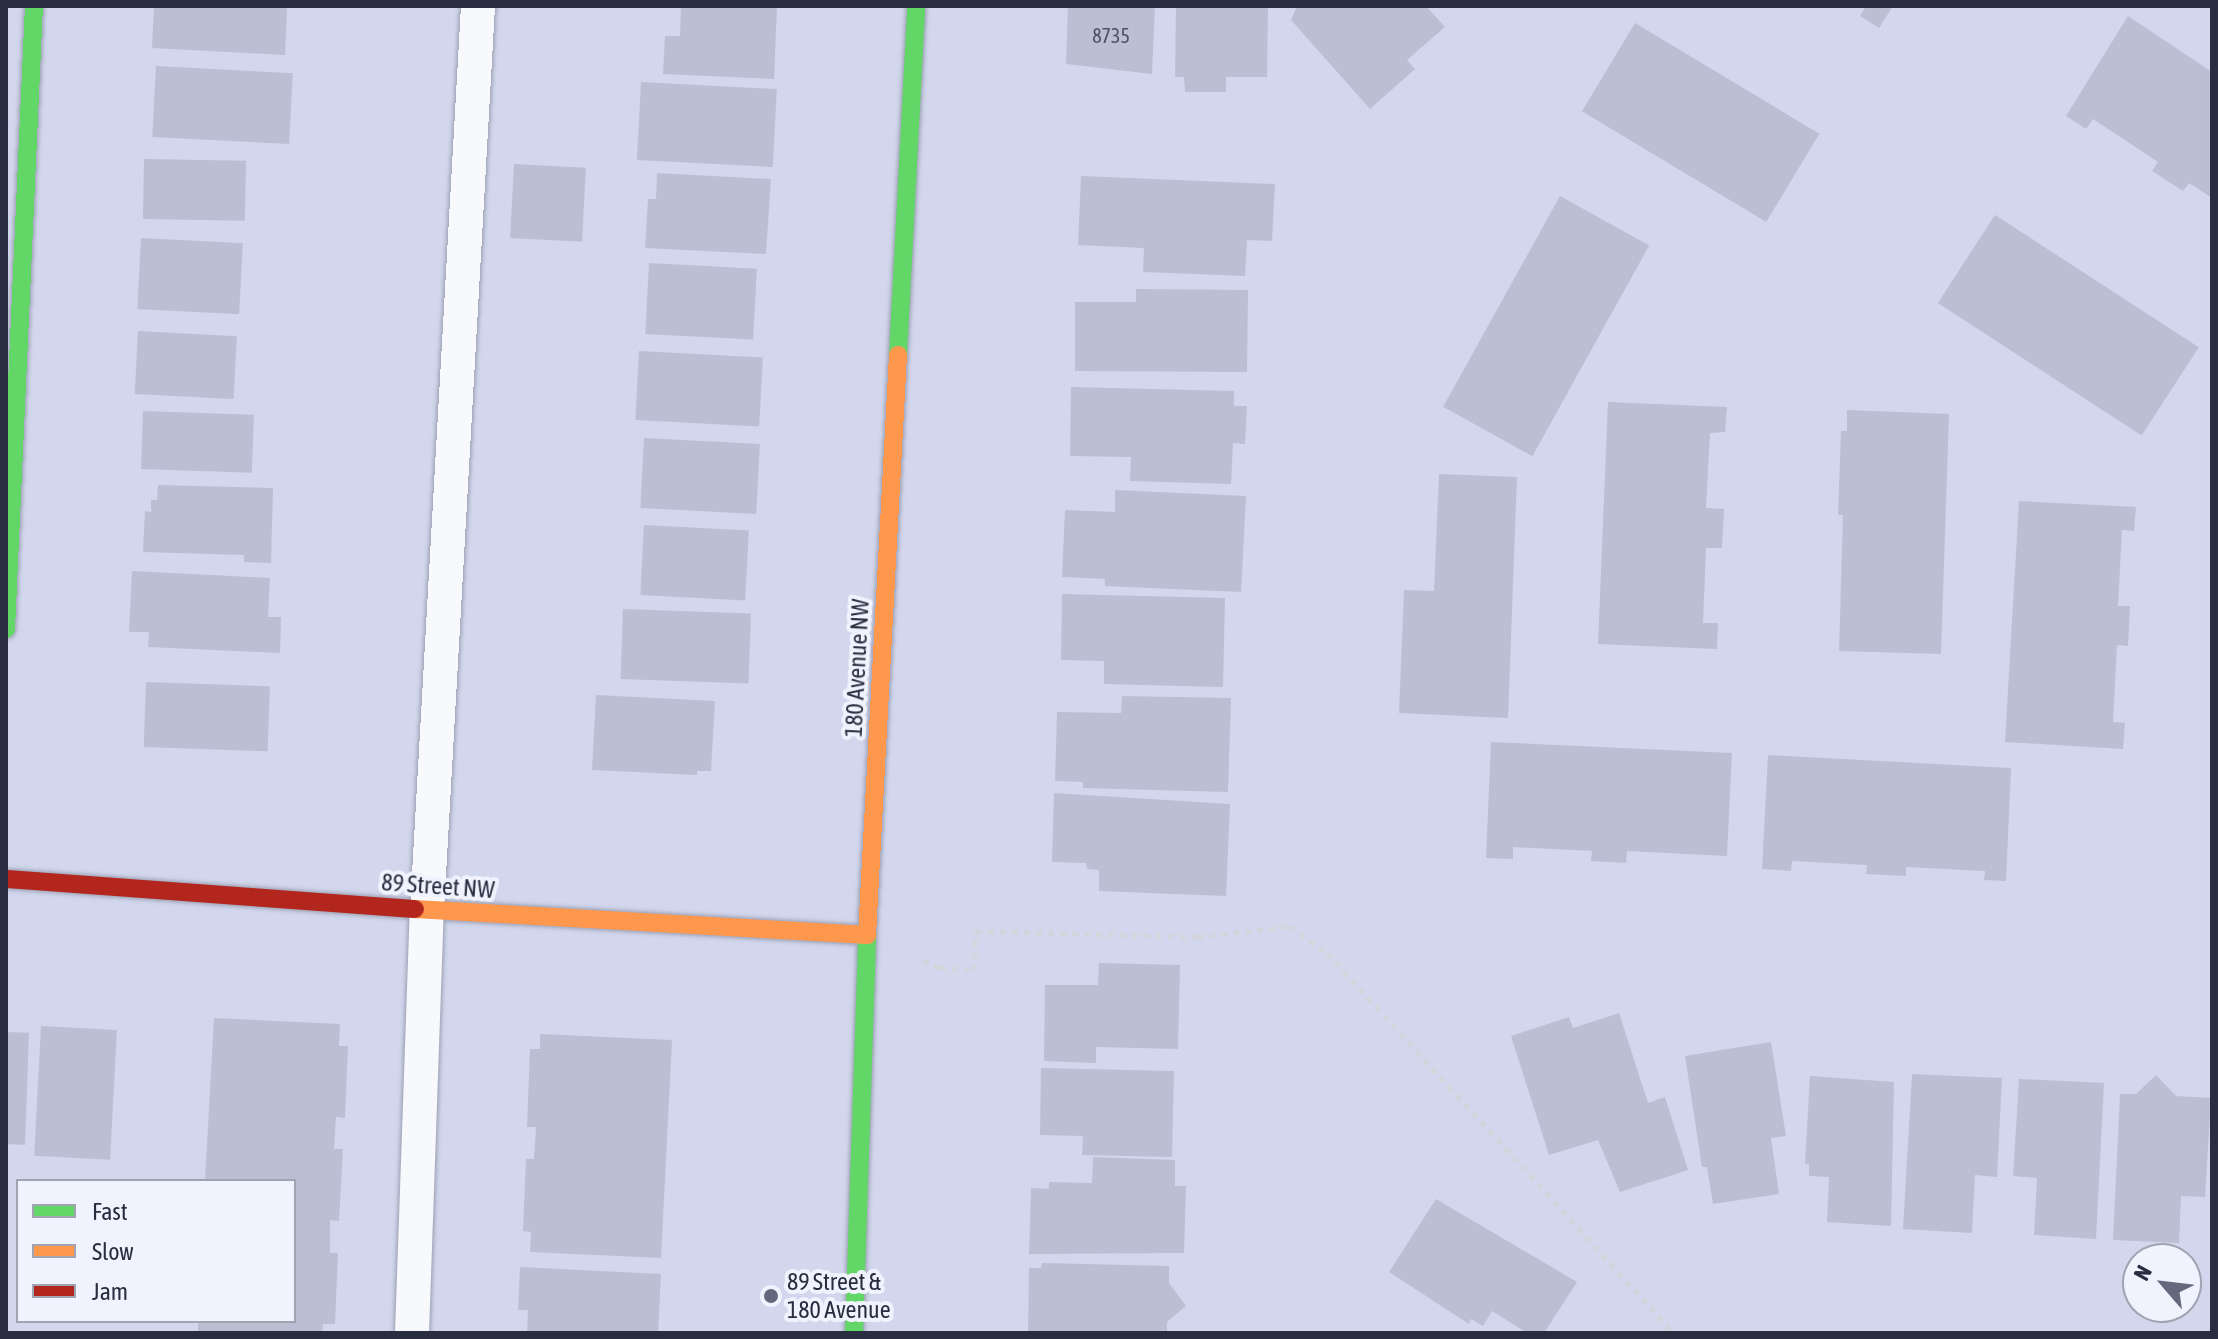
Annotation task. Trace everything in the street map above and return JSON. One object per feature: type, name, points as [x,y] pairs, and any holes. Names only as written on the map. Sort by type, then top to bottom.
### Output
[{"type":"street","points":[[6,629],[34,6]]},
{"type":"street","name":"180 Avenue NW","points":[[854,1333],[867,935],[916,6]]},
{"type":"street","name":"89 Street NW","points":[[6,879],[427,910],[867,935]]},
{"type":"lane","points":[[412,1333],[427,910],[478,6]]},
{"type":"path","points":[[867,935],[940,968],[974,970],[976,931],[1198,937],[1290,926],[1327,953],[1674,1333]]},
{"type":"building","points":[[154,6],[287,6],[285,55],[152,48]]},
{"type":"building","points":[[681,6],[777,6],[774,79],[663,74],[665,36],[680,36]]},
{"type":"building","points":[[1068,6],[1155,6],[1152,74],[1066,64]]},
{"type":"building","points":[[1176,6],[1268,6],[1267,77],[1226,77],[1226,92],[1185,92],[1184,77],[1175,77]]},
{"type":"building","points":[[1297,6],[1426,6],[1445,27],[1407,60],[1415,69],[1370,109],[1291,20]]},
{"type":"building","points":[[1866,6],[1893,6],[1879,28],[1860,16]]},
{"type":"building","points":[[2128,16],[2212,72],[2212,198],[2189,183],[2183,191],[2152,171],[2158,162],[2093,119],[2086,129],[2066,116]]},
{"type":"building","points":[[1635,23],[1819,134],[1766,222],[1582,111]]},
{"type":"building","points":[[156,66],[293,73],[289,144],[152,137]]},
{"type":"building","points":[[641,82],[777,89],[773,167],[637,160]]},
{"type":"building","points":[[144,159],[246,161],[245,221],[143,219]]},
{"type":"building","points":[[514,164],[586,168],[582,242],[510,238]]},
{"type":"building","points":[[657,173],[771,179],[766,254],[645,248],[648,199],[656,199]]},
{"type":"building","points":[[1081,176],[1275,184],[1272,241],[1247,240],[1245,276],[1143,272],[1144,248],[1078,245]]},
{"type":"building","points":[[1560,196],[1649,245],[1532,456],[1443,407]]},
{"type":"building","points":[[1995,215],[2199,347],[2142,435],[1938,303]]},
{"type":"building","points":[[141,238],[243,243],[239,314],[137,309]]},
{"type":"building","points":[[649,263],[757,269],[753,340],[645,334]]},
{"type":"building","points":[[1136,289],[1248,290],[1247,372],[1075,371],[1075,302],[1136,302]]},
{"type":"building","points":[[138,331],[237,336],[234,399],[135,394]]},
{"type":"building","points":[[639,351],[763,357],[759,426],[635,420]]},
{"type":"building","points":[[1071,387],[1234,391],[1234,406],[1247,406],[1245,444],[1233,443],[1231,484],[1130,481],[1131,457],[1070,456]]},
{"type":"building","points":[[1608,402],[1727,407],[1725,432],[1710,433],[1706,508],[1724,509],[1722,548],[1706,548],[1703,623],[1718,623],[1717,649],[1598,644]]},
{"type":"building","points":[[1847,410],[1949,414],[1941,654],[1839,651],[1843,515],[1838,515],[1841,431],[1847,431]]},
{"type":"building","points":[[143,411],[254,415],[252,473],[141,469]]},
{"type":"building","points":[[644,438],[760,444],[756,514],[640,508]]},
{"type":"building","points":[[1439,474],[1517,477],[1508,718],[1399,713],[1404,590],[1434,591]]},
{"type":"building","points":[[158,485],[273,488],[271,563],[244,562],[244,555],[143,552],[145,511],[151,512],[151,500],[157,500]]},
{"type":"building","points":[[1115,490],[1246,496],[1241,592],[1105,586],[1105,579],[1062,577],[1065,510],[1115,512]]},
{"type":"building","points":[[2019,501],[2136,507],[2134,531],[2122,530],[2118,606],[2130,606],[2128,646],[2117,645],[2113,722],[2125,723],[2123,749],[2005,742]]},
{"type":"building","points":[[644,525],[749,530],[745,600],[640,595]]},
{"type":"building","points":[[132,571],[270,578],[268,617],[281,617],[280,653],[148,647],[149,632],[129,632]]},
{"type":"building","points":[[1062,594],[1225,598],[1223,687],[1104,684],[1104,661],[1061,660]]},
{"type":"building","points":[[623,609],[751,613],[748,683],[621,679]]},
{"type":"building","points":[[146,682],[270,686],[268,751],[144,747]]},
{"type":"building","points":[[596,695],[715,701],[711,771],[697,771],[697,775],[592,770]]},
{"type":"building","points":[[1122,696],[1231,698],[1228,792],[1083,788],[1083,782],[1055,781],[1057,712],[1121,713]]},
{"type":"building","points":[[1491,742],[1732,753],[1727,856],[1627,851],[1626,863],[1591,861],[1592,851],[1513,847],[1513,859],[1486,858]]},
{"type":"building","points":[[1768,755],[2011,768],[2006,881],[1984,880],[1985,871],[1906,867],[1906,876],[1866,874],[1867,865],[1792,861],[1791,871],[1762,869]]},
{"type":"building","points":[[1054,793],[1230,804],[1226,896],[1099,891],[1099,870],[1087,869],[1086,863],[1052,862]]},
{"type":"building","points":[[1099,963],[1180,965],[1178,1049],[1096,1047],[1096,1063],[1044,1061],[1045,985],[1098,985]]},
{"type":"building","points":[[1619,1013],[1648,1103],[1665,1097],[1688,1170],[1620,1192],[1598,1140],[1549,1155],[1511,1036],[1569,1017],[1573,1028]]},
{"type":"building","points":[[214,1018],[340,1024],[339,1046],[348,1046],[345,1118],[336,1117],[334,1149],[343,1149],[339,1221],[330,1220],[330,1253],[338,1253],[335,1324],[323,1324],[322,1333],[198,1333],[198,1323],[296,1323],[296,1179],[205,1179]]},
{"type":"building","points":[[41,1026],[117,1030],[110,1160],[34,1156]]},
{"type":"building","points":[[6,1032],[29,1033],[25,1145],[6,1144]]},
{"type":"building","points":[[540,1034],[672,1040],[661,1258],[530,1252],[531,1232],[523,1231],[526,1159],[534,1159],[536,1127],[527,1127],[530,1049],[540,1049]]},
{"type":"building","points":[[1771,1042],[1786,1136],[1771,1138],[1779,1194],[1713,1204],[1707,1167],[1702,1167],[1685,1056]]},
{"type":"building","points":[[1041,1068],[1174,1071],[1172,1157],[1082,1155],[1083,1136],[1040,1135]]},
{"type":"building","points":[[1912,1074],[2002,1078],[1997,1177],[1975,1175],[1972,1233],[1903,1229]]},
{"type":"building","points":[[2156,1075],[2176,1096],[2211,1098],[2205,1197],[2181,1196],[2179,1243],[2113,1240],[2120,1094],[2136,1094]]},
{"type":"building","points":[[1810,1076],[1894,1082],[1891,1226],[1827,1222],[1829,1177],[1809,1176],[1809,1164],[1805,1164]]},
{"type":"building","points":[[2019,1079],[2104,1083],[2096,1239],[2034,1235],[2037,1178],[2013,1176]]},
{"type":"building","points":[[1093,1157],[1175,1160],[1175,1186],[1186,1186],[1184,1253],[1029,1254],[1031,1188],[1049,1189],[1049,1182],[1092,1183]]},
{"type":"building","points":[[1436,1199],[1577,1282],[1544,1333],[1527,1333],[1492,1311],[1483,1326],[1471,1319],[1469,1324],[1389,1272]]},
{"type":"building","points":[[1042,1263],[1169,1266],[1169,1283],[1186,1306],[1167,1322],[1167,1333],[1028,1333],[1029,1268],[1041,1268]]},
{"type":"building","points":[[520,1267],[661,1274],[658,1333],[527,1333],[528,1310],[518,1310]]},
{"type":"traffic: fast","points":[[6,629],[34,6]]},
{"type":"traffic: fast","points":[[898,355],[916,6]]},
{"type":"traffic: fast","points":[[854,1333],[867,935]]},
{"type":"traffic: slow","points":[[867,935],[898,355]]},
{"type":"traffic: slow","points":[[415,909],[867,935]]},
{"type":"traffic: jam","points":[[6,879],[415,909]]},
{"type":"place","name":"89 Street & 180 Avenue","points":[[771,1296]]}]
